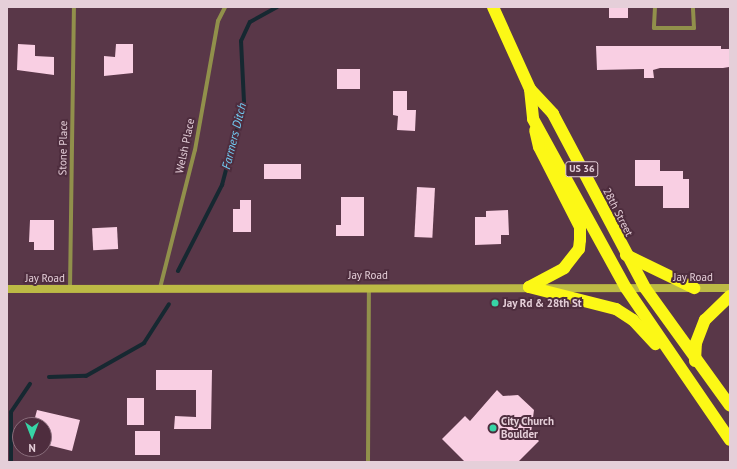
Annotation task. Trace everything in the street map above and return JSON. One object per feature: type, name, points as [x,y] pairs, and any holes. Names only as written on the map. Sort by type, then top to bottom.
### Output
[{"type":"highway","name":"28th Street","points":[[494,7],[530,88],[533,119],[626,288]]},
{"type":"highway","name":"28th Street","points":[[530,88],[554,114],[626,255],[645,288]]},
{"type":"highway","points":[[529,287],[564,268],[579,249],[580,240],[580,227],[539,147],[533,119]]},
{"type":"highway","points":[[626,255],[694,288]]},
{"type":"highway","points":[[529,287],[616,309],[632,320],[675,365]]},
{"type":"highway","name":"US 36","points":[[626,288],[675,365],[730,440]]},
{"type":"highway","name":"US 36","points":[[645,288],[695,361],[730,406]]},
{"type":"highway","points":[[695,361],[696,342],[705,320],[730,296]]},
{"type":"street","name":"Stone Place","points":[[70,289],[74,7]]},
{"type":"street","name":"Welsh Place","points":[[160,288],[195,150],[218,21],[225,7]]},
{"type":"street","points":[[655,7],[654,28],[694,28],[693,7]]},
{"type":"street","name":"Jay Road","points":[[7,289],[369,286],[730,288]]},
{"type":"street","points":[[368,462],[369,286]]},
{"type":"building","points":[[609,7],[628,7],[628,18],[609,18]]},
{"type":"building","points":[[18,44],[35,45],[35,56],[54,57],[54,75],[17,70]]},
{"type":"building","points":[[116,44],[133,44],[133,73],[104,76],[104,56],[115,57]]},
{"type":"building","points":[[596,46],[721,46],[721,49],[730,49],[730,60],[729,67],[660,68],[653,70],[654,78],[644,78],[644,69],[597,70]]},
{"type":"building","points":[[337,69],[360,69],[360,89],[337,89]]},
{"type":"building","points":[[393,91],[407,91],[407,110],[416,110],[415,131],[397,130],[398,116],[393,115]]},
{"type":"building","points":[[635,160],[660,160],[660,171],[683,171],[683,179],[689,179],[689,208],[663,208],[663,186],[635,186]]},
{"type":"building","points":[[264,164],[301,164],[301,179],[264,179]]},
{"type":"building","points":[[417,187],[435,188],[432,238],[414,237]]},
{"type":"building","points":[[341,197],[364,197],[364,236],[336,236],[336,225],[341,225]]},
{"type":"building","points":[[240,200],[251,200],[251,232],[233,232],[233,209],[240,209]]},
{"type":"building","points":[[508,210],[509,235],[501,235],[501,244],[475,245],[475,217],[486,217],[486,211]]},
{"type":"building","points":[[30,220],[54,220],[54,250],[34,250],[34,242],[29,242]]},
{"type":"building","points":[[117,227],[118,249],[93,250],[92,228]]},
{"type":"building","points":[[156,370],[212,370],[211,429],[174,429],[175,416],[196,417],[196,390],[156,390]]},
{"type":"building","name":"City Church Boulder","points":[[497,390],[503,396],[518,395],[534,410],[531,433],[539,441],[518,462],[465,462],[442,439],[465,416],[470,421]]},
{"type":"building","points":[[127,398],[144,398],[144,425],[127,425]]},
{"type":"building","points":[[37,410],[80,420],[72,451],[52,446],[52,417],[35,417]]},
{"type":"building","points":[[135,431],[160,431],[160,455],[135,455]]},
{"type":"waterway","name":"Farmers Ditch","points":[[178,271],[222,185],[244,102],[241,41],[250,22],[277,7]]},
{"type":"waterway","name":"Farmers Ditch","points":[[49,377],[86,376],[144,343],[169,304]]},
{"type":"waterway","name":"Farmers Ditch","points":[[11,462],[11,412],[30,384]]},
{"type":"place","name":"Jay Rd & 28th St","points":[[495,303]]},
{"type":"place","name":"City Church Boulder","points":[[493,428]]}]
